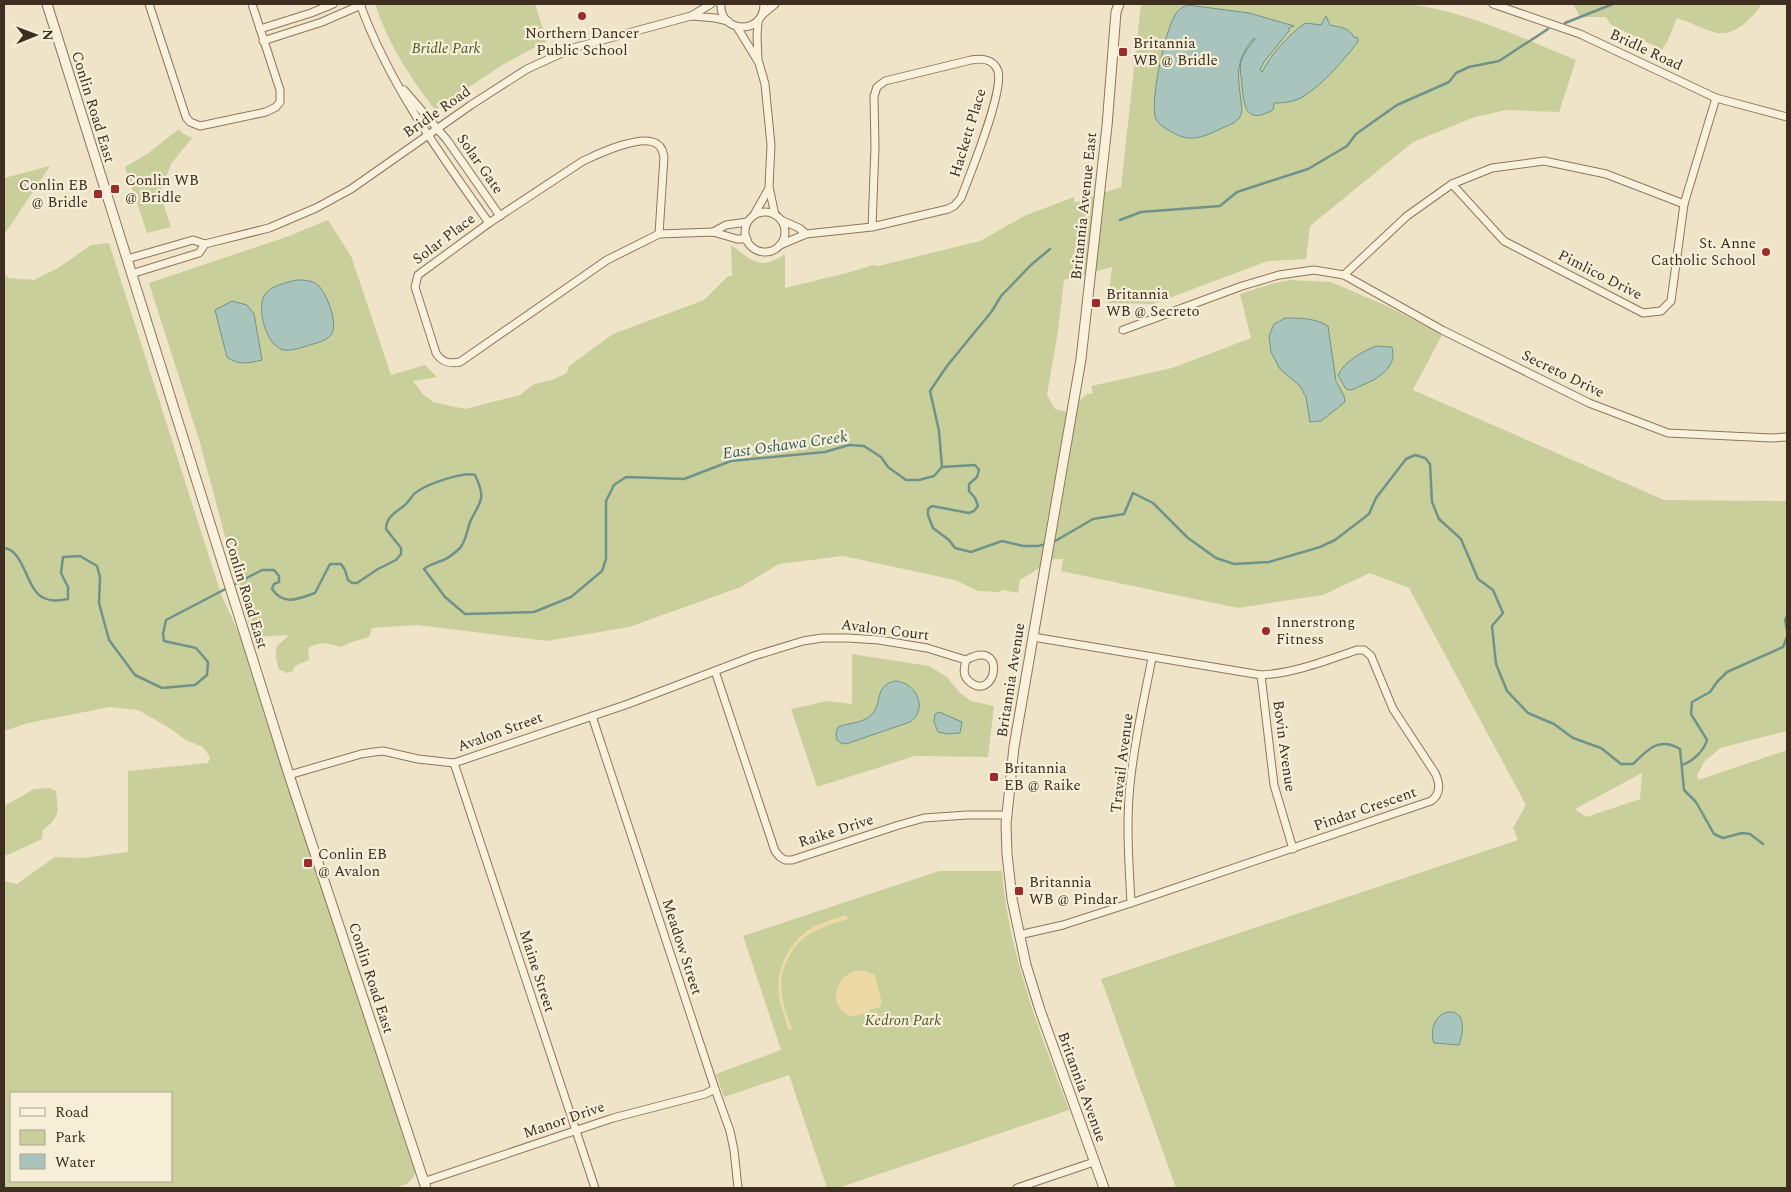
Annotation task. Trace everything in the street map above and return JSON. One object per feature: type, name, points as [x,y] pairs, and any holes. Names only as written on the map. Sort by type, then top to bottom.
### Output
[{"type":"street","name":"Conlin Road East","points":[[47,4],[289,774],[425,1185]]},
{"type":"street","points":[[149,4],[186,117],[195,125],[204,126],[266,112],[276,107],[280,102],[280,90],[252,4]]},
{"type":"street","points":[[260,29],[333,4]]},
{"type":"street","points":[[263,41],[322,22],[360,4],[380,54],[399,85]]},
{"type":"street","name":"Bridle Road","points":[[126,259],[193,240],[205,244],[269,228],[316,208],[351,188],[499,86],[545,60],[600,40],[691,16],[711,4]]},
{"type":"street","points":[[721,4],[721,11],[728,21],[737,27],[759,63]]},
{"type":"street","points":[[764,4],[757,37],[759,63],[769,110],[771,145],[769,187],[766,196],[747,222],[745,231],[746,239],[752,247],[763,252],[770,251],[780,245],[785,234],[769,187]]},
{"type":"street","points":[[737,27],[746,27],[776,4]]},
{"type":"street","name":"Bridle Road","points":[[1493,4],[1580,34],[1716,98],[1787,117]]},
{"type":"street","name":"Britannia Avenue East","points":[[1074,403],[1085,326],[1107,126],[1116,6]]},
{"type":"street","name":"Bridle Road","points":[[691,16],[728,21]]},
{"type":"street","name":"Hackett Place","points":[[780,245],[806,234],[872,227],[948,209],[960,201],[994,104],[998,72],[993,64],[979,59],[971,60],[886,81],[877,87],[874,96],[875,147],[872,227]]},
{"type":"street","name":"Solar Gate","points":[[399,85],[438,128],[500,216]]},
{"type":"street","name":"Solar Gate","points":[[399,85],[419,124],[489,223]]},
{"type":"street","name":"Pimlico Drive","points":[[1452,184],[1504,241],[1643,313],[1661,311],[1671,301],[1684,204],[1716,98]]},
{"type":"street","name":"Solar Place","points":[[659,234],[664,157],[658,144],[637,142],[591,157],[489,223],[418,275],[415,287],[436,353],[445,362],[460,362],[607,260],[659,234],[713,232],[737,239],[746,239]]},
{"type":"street","points":[[1344,275],[1407,216],[1452,184],[1492,168],[1544,161],[1606,174],[1684,204]]},
{"type":"street","points":[[753,216],[762,212],[778,217],[806,234]]},
{"type":"street","name":"Solar Place","points":[[713,232],[726,225],[747,222]]},
{"type":"street","name":"Bridle Road","points":[[131,274],[199,253],[205,244]]},
{"type":"street","name":"Secreto Drive","points":[[1123,330],[1233,289],[1279,275],[1314,270],[1344,275],[1442,330],[1589,404],[1668,433],[1771,438],[1787,437]]},
{"type":"street","name":"Britannia Avenue","points":[[1074,403],[1014,746],[1007,816],[1008,862],[1019,935],[1033,992],[1104,1188]]},
{"type":"street","name":"Pindar Crescent","points":[[1019,935],[1063,925],[1293,849],[1431,801],[1438,793],[1438,780],[1393,709],[1375,663],[1364,650],[1357,650],[1299,670],[1261,675],[1152,658],[1032,636]]},
{"type":"street","name":"Avalon Court","points":[[715,671],[781,646],[822,638],[848,638],[902,644],[942,652],[966,660],[978,655],[988,657],[994,670],[991,679],[978,685],[970,682],[964,673],[966,660]]},
{"type":"street","name":"Travail Avenue","points":[[1131,903],[1128,843],[1130,786],[1152,658]]},
{"type":"street","name":"Avalon Street","points":[[289,774],[361,754],[383,751],[418,759],[454,763],[592,716],[715,671]]},
{"type":"street","name":"Raike Drive","points":[[715,671],[775,852],[785,860],[792,860],[924,818],[967,815],[1007,816]]},
{"type":"street","name":"Bovin Avenue","points":[[1261,675],[1274,785],[1293,849]]},
{"type":"street","name":"Meadow Street","points":[[592,716],[730,1131],[738,1188]]},
{"type":"street","name":"Maine Street","points":[[454,763],[595,1188]]},
{"type":"street","name":"Manor Drive","points":[[425,1185],[576,1130],[613,1118],[705,1094],[715,1089]]},
{"type":"street","points":[[1017,1188],[1094,1162]]},
{"type":"green space","name":"Bridle Park","points":[[375,4],[535,4],[547,41],[502,65],[435,110],[400,60],[386,33]]},
{"type":"green space","points":[[1141,4],[1407,4],[1472,19],[1576,60],[1559,112],[1507,110],[1475,117],[1413,142],[1310,226],[1306,259],[1268,261],[1153,304],[1108,303],[1112,267],[1064,280],[1058,331],[1047,395],[1055,409],[1067,412],[1087,394],[1093,394],[1091,386],[1172,368],[1251,338],[1240,294],[1274,283],[1291,280],[1331,282],[1387,306],[1442,335],[1413,390],[1664,500],[1787,501],[1787,731],[1720,748],[1704,762],[1697,776],[1698,780],[1787,750],[1787,1188],[1176,1188],[1101,979],[1518,840],[1513,828],[1526,805],[1409,588],[1370,573],[1323,595],[1238,608],[1061,571],[1063,559],[1054,559],[1020,580],[1018,593],[1003,590],[999,592],[978,591],[955,580],[843,556],[779,564],[741,587],[629,627],[547,641],[417,625],[372,628],[369,637],[341,647],[324,644],[312,646],[308,649],[309,660],[295,666],[292,672],[286,673],[279,670],[276,647],[289,635],[252,637],[200,443],[149,283],[289,236],[328,220],[351,256],[391,375],[425,365],[437,377],[413,381],[423,394],[433,402],[465,409],[520,395],[534,384],[552,380],[567,373],[569,366],[613,334],[704,300],[728,276],[732,276],[731,245],[756,262],[762,263],[785,254],[785,288],[873,265],[878,266],[980,241],[1024,216],[1074,197],[1074,203],[1121,187]],"holes":[[[1642,773],[1640,799],[1586,817],[1575,809]]]},
{"type":"green space","points":[[1573,4],[1762,4],[1737,29],[1725,33],[1713,32],[1677,18],[1662,50],[1610,24],[1606,17],[1580,17]]},
{"type":"green space","points":[[179,129],[182,133],[192,138],[171,164],[160,194],[171,227],[147,233],[125,167],[147,154]]},
{"type":"green space","points":[[50,166],[4,235],[4,178]]},
{"type":"green space","points":[[109,243],[221,594],[249,656],[419,1170],[407,1184],[394,1188],[4,1188],[4,881],[17,884],[55,857],[82,858],[128,852],[128,771],[208,763],[210,757],[203,747],[186,740],[138,710],[110,707],[28,723],[4,731],[4,273],[9,278],[34,280],[58,268],[91,245]]},
{"type":"green space","points":[[852,654],[929,666],[947,677],[960,693],[971,701],[994,706],[988,757],[915,756],[817,787],[791,709],[827,701],[852,704]]},
{"type":"green space","points":[[49,788],[56,791],[57,813],[53,821],[43,830],[42,839],[4,856],[4,806],[34,789]]},
{"type":"green space","name":"Kedron Park","points":[[939,871],[1002,871],[1011,933],[1027,993],[1069,1110],[838,1188],[827,1188],[789,1075],[724,1097],[716,1074],[781,1050],[743,936]]},
{"type":"sand","points":[[846,915],[848,919],[823,927],[801,940],[786,962],[781,987],[792,1029],[789,1030],[780,1001],[778,987],[781,968],[785,958],[795,942],[810,929]]},
{"type":"sand","points":[[855,971],[866,971],[875,975],[882,1003],[880,1007],[869,1010],[870,1012],[852,1017],[844,1013],[839,1007],[836,993],[842,980]]},
{"type":"water","points":[[1188,5],[1249,13],[1294,26],[1289,28],[1289,31],[1264,62],[1260,70],[1262,72],[1276,52],[1299,28],[1305,23],[1321,25],[1326,16],[1330,25],[1347,30],[1354,37],[1358,38],[1358,42],[1333,71],[1312,91],[1293,101],[1274,103],[1273,110],[1257,116],[1252,115],[1246,107],[1240,68],[1243,56],[1254,38],[1242,56],[1240,64],[1239,80],[1242,110],[1237,121],[1205,136],[1194,138],[1182,137],[1160,125],[1154,111],[1156,84],[1166,37],[1175,15],[1181,8]]},
{"type":"water","points":[[296,280],[313,282],[321,289],[331,309],[334,324],[333,330],[331,335],[323,341],[296,349],[284,350],[272,342],[264,326],[262,300],[265,294],[272,288]]},
{"type":"water","points":[[232,301],[247,305],[254,314],[262,360],[240,363],[227,357],[215,310]]},
{"type":"water","points":[[1285,318],[1313,320],[1328,326],[1336,381],[1345,402],[1321,421],[1310,422],[1306,397],[1300,386],[1280,369],[1271,352],[1269,336],[1274,324]]},
{"type":"water","points":[[1376,346],[1392,347],[1393,359],[1388,368],[1379,377],[1368,383],[1351,390],[1346,389],[1338,375],[1341,370],[1354,358]]},
{"type":"water","points":[[895,681],[909,686],[918,697],[919,710],[916,717],[910,722],[846,744],[837,740],[838,727],[862,721],[870,716],[874,712],[884,686]]},
{"type":"water","points":[[939,712],[962,722],[960,733],[948,734],[938,732],[934,722],[935,714]]},
{"type":"water","points":[[1449,1012],[1459,1015],[1461,1019],[1462,1035],[1459,1045],[1434,1043],[1432,1033],[1435,1023],[1440,1015]]},
{"type":"waterway","points":[[1565,23],[1613,4]]},
{"type":"waterway","points":[[1120,220],[1141,212],[1220,206],[1237,192],[1308,169],[1347,146],[1356,134],[1397,105],[1449,82],[1456,73],[1469,67],[1499,61],[1548,29]]},
{"type":"waterway","points":[[942,467],[939,431],[930,391],[947,366],[992,311],[1001,296],[1031,265],[1050,249]]},
{"type":"waterway","name":"East Oshawa Creek","points":[[4,548],[11,550],[17,556],[38,594],[50,600],[68,599],[68,587],[61,573],[63,557],[80,556],[97,566],[100,577],[99,603],[109,640],[135,675],[162,688],[195,685],[207,675],[208,662],[196,648],[164,641],[163,634],[166,620],[262,570],[274,570],[279,576],[279,582],[274,584],[272,589],[281,598],[292,600],[315,593],[330,564],[341,564],[348,580],[352,583],[357,583],[396,560],[401,554],[401,548],[386,529],[386,525],[392,515],[407,503],[416,492],[423,488],[463,475],[475,475],[481,490],[481,500],[470,522],[465,539],[460,548],[451,556],[424,569],[445,597],[465,614],[534,612],[571,597],[602,571],[606,559],[606,501],[614,485],[626,477],[684,479],[731,461],[825,452],[849,445],[864,446],[881,457],[888,467],[906,480],[919,480],[934,476],[942,467],[975,465],[979,470],[977,477],[969,484],[969,491],[975,498],[978,506],[974,511],[969,513],[932,506],[928,509],[928,515],[933,528],[949,540],[955,548],[971,552],[1002,541],[1023,546],[1046,544]]},
{"type":"waterway","name":"East Oshawa Creek","points":[[1051,542],[1093,519],[1124,514],[1133,493],[1153,503],[1188,538],[1216,558],[1234,564],[1269,562],[1320,547],[1335,540],[1369,514],[1376,498],[1406,459],[1415,455],[1425,458],[1430,464],[1432,502],[1439,519],[1461,539],[1478,579],[1493,590],[1503,613],[1492,626],[1496,664],[1507,691],[1528,713],[1554,724],[1573,738],[1601,748],[1621,764],[1633,764],[1648,750],[1660,744],[1673,745],[1680,749],[1684,790],[1696,802],[1714,834],[1723,838],[1742,833],[1750,834],[1763,844]]},
{"type":"waterway","points":[[1787,616],[1785,620],[1787,630]]},
{"type":"waterway","points":[[1682,765],[1697,756],[1707,740],[1691,714],[1692,702],[1710,692],[1727,672],[1783,647],[1787,637]]},
{"type":"place","name":"Northern Dancer Public School","points":[[582,16]]},
{"type":"place","name":"Britannia WB @ Bridle","points":[[1123,52]]},
{"type":"place","name":"Conlin WB @ Bridle","points":[[115,189]]},
{"type":"place","name":"Conlin EB @ Bridle","points":[[98,194]]},
{"type":"place","name":"St. Anne Catholic School","points":[[1766,252]]},
{"type":"place","name":"Britannia WB @ Secreto","points":[[1096,303]]},
{"type":"place","name":"Innerstrong Fitness","points":[[1266,631]]},
{"type":"place","name":"Britannia EB @ Raike","points":[[994,777]]},
{"type":"place","name":"Conlin EB @ Avalon","points":[[308,863]]},
{"type":"place","name":"Britannia WB @ Pindar","points":[[1019,891]]}]
